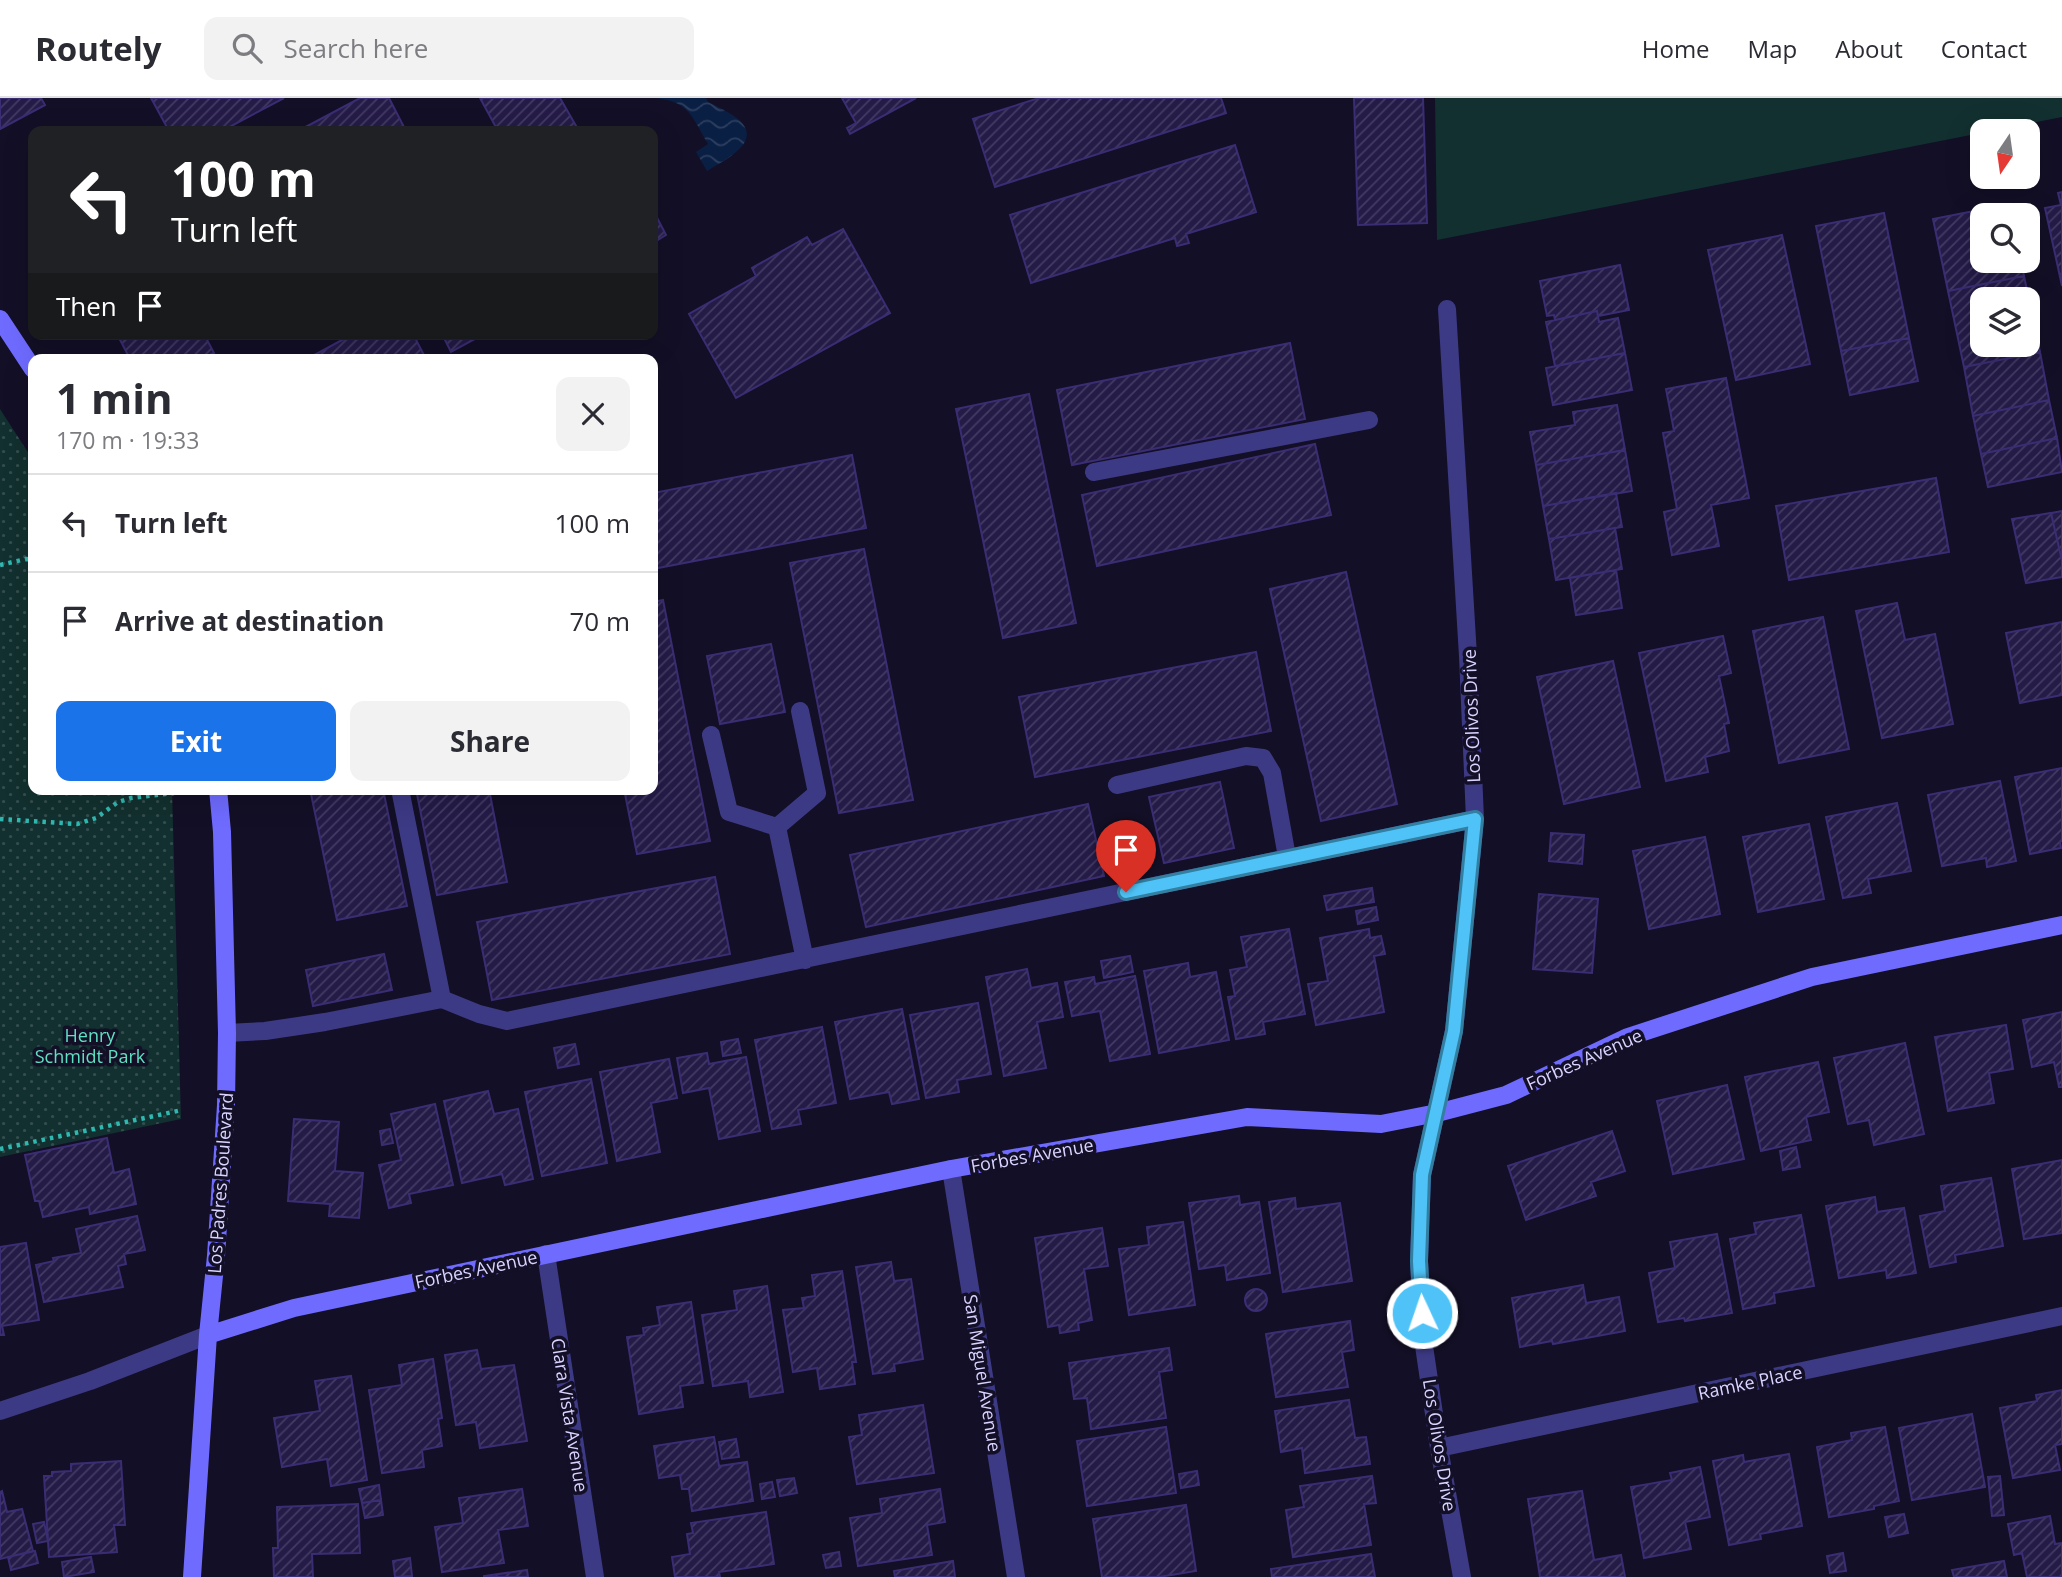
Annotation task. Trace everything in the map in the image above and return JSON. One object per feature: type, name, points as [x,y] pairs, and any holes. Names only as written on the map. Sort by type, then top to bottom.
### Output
[{"type":"street","name":"Los Olivos Drive","points":[[1447,309],[1468,642],[1475,819],[1454,1031],[1422,1175],[1419,1261],[1423,1339],[1462,1577]]},
{"type":"street","points":[[0,319],[28,361]]},
{"type":"street","points":[[1094,472],[1369,420]]},
{"type":"street","points":[[777,827],[817,793],[800,712]]},
{"type":"street","points":[[711,735],[729,812],[777,827]]},
{"type":"street","points":[[1118,785],[1246,755],[1263,758],[1272,773],[1287,858]]},
{"type":"street","name":"Los Padres Boulevard","points":[[192,1577],[226,1118],[227,1033],[222,832],[219,795]]},
{"type":"street","points":[[401,795],[442,999]]},
{"type":"street","points":[[227,1033],[265,1031],[325,1022],[442,999],[479,1014],[507,1021],[1475,819]]},
{"type":"street","points":[[777,827],[805,960]]},
{"type":"street","name":"Forbes Avenue","points":[[0,1411],[90,1381],[208,1335],[287,1310],[951,1169],[1247,1117],[1381,1124],[1437,1113],[1506,1095],[1628,1037],[1812,977],[2062,925]]},
{"type":"street","name":"San Miguel Avenue","points":[[951,1169],[1016,1577]]},
{"type":"street","name":"Clara Vista Avenue","points":[[546,1254],[595,1577]]},
{"type":"street","name":"Ramke Place","points":[[1439,1448],[2062,1317]]},
{"type":"path","points":[[0,565],[28,559]]},
{"type":"path","points":[[0,818],[77,824],[96,818],[118,802],[157,795]]},
{"type":"path","points":[[0,1149],[182,1110]]},
{"type":"green space","points":[[1435,98],[2062,98],[2062,117],[2040,121],[2040,119],[1970,119],[1970,135],[1437,240]]},
{"type":"green space","name":"Henry Schmidt Park","points":[[0,409],[28,452],[28,795],[172,795],[181,1119],[0,1157]]},
{"type":"water","points":[[656,98],[706,98],[708,102],[738,119],[745,127],[747,135],[744,143],[739,150],[707,171],[696,152],[708,144],[689,112],[676,103]]},
{"type":"building","points":[[0,98],[41,98],[45,105],[0,129]]},
{"type":"building","points":[[151,98],[284,98],[231,126],[166,126]]},
{"type":"building","points":[[360,98],[389,98],[403,126],[307,126]]},
{"type":"building","points":[[480,98],[560,98],[576,126],[495,126]]},
{"type":"building","points":[[842,98],[916,98],[850,134],[847,128],[856,123]]},
{"type":"building","points":[[1039,98],[1221,98],[1226,113],[995,187],[973,119]]},
{"type":"building","points":[[1354,98],[1423,98],[1427,223],[1358,225]]},
{"type":"building","points":[[1235,145],[1256,212],[1186,234],[1189,243],[1177,246],[1175,238],[1031,283],[1010,215]]},
{"type":"building","points":[[2062,192],[2062,286],[2045,208],[2061,205],[2058,193]]},
{"type":"building","points":[[1970,212],[1970,273],[2023,273],[2024,276],[1948,291],[1933,219]]},
{"type":"building","points":[[1884,213],[1909,338],[1841,351],[1816,226]]},
{"type":"building","points":[[658,220],[666,235],[658,240]]},
{"type":"building","points":[[843,229],[890,313],[736,398],[689,314],[756,276],[752,268],[807,237],[812,245]]},
{"type":"building","points":[[1782,235],[1810,364],[1736,380],[1708,250]]},
{"type":"building","points":[[1620,265],[1629,310],[1598,316],[1597,311],[1555,320],[1554,315],[1547,316],[1540,281]]},
{"type":"building","points":[[2024,276],[2026,287],[1970,287],[1970,357],[2015,357],[1964,367],[1948,291]]},
{"type":"building","points":[[1597,311],[1599,322],[1618,318],[1625,353],[1555,366],[1546,322]]},
{"type":"building","points":[[1909,338],[1918,381],[1850,395],[1841,351]]},
{"type":"building","points":[[120,340],[207,340],[214,353],[212,354],[127,354]]},
{"type":"building","points":[[342,340],[416,340],[423,354],[316,354]]},
{"type":"building","points":[[445,340],[473,340],[451,352]]},
{"type":"building","points":[[1290,343],[1305,419],[1072,465],[1057,390]]},
{"type":"building","points":[[2040,352],[2049,400],[1973,416],[1964,367],[2015,357],[2040,357]]},
{"type":"building","points":[[1625,353],[1632,390],[1553,405],[1546,368]]},
{"type":"building","points":[[1726,378],[1749,498],[1711,505],[1719,546],[1672,555],[1664,512],[1677,509],[1663,433],[1674,431],[1666,389]]},
{"type":"building","points":[[1029,394],[1076,623],[1003,638],[956,409]]},
{"type":"building","points":[[2049,400],[2057,438],[1981,454],[1973,416]]},
{"type":"building","points":[[1617,405],[1625,450],[1536,465],[1530,432],[1575,425],[1573,412]]},
{"type":"building","points":[[2057,438],[2062,472],[1988,487],[1981,454]]},
{"type":"building","points":[[1315,444],[1331,515],[1097,566],[1082,495]]},
{"type":"building","points":[[1625,450],[1632,491],[1543,506],[1536,465]]},
{"type":"building","points":[[852,455],[866,528],[658,568],[658,492]]},
{"type":"building","points":[[1936,478],[1949,552],[1789,580],[1776,506]]},
{"type":"building","points":[[1616,493],[1622,527],[1549,539],[1543,506]]},
{"type":"building","points":[[2062,511],[2062,561],[2051,513]]},
{"type":"building","points":[[2051,513],[2062,561],[2062,577],[2026,583],[2012,519]]},
{"type":"building","points":[[1615,528],[1622,569],[1556,580],[1549,539]]},
{"type":"building","points":[[864,549],[913,800],[839,813],[790,563]]},
{"type":"building","points":[[1616,570],[1622,608],[1576,615],[1570,578]]},
{"type":"building","points":[[1346,572],[1397,804],[1321,821],[1270,589]]},
{"type":"building","points":[[663,600],[710,841],[637,854],[625,795],[658,795],[658,601]]},
{"type":"building","points":[[1897,603],[1905,640],[1935,634],[1953,724],[1882,738],[1856,611]]},
{"type":"building","points":[[1823,617],[1849,749],[1779,763],[1753,631]]},
{"type":"building","points":[[2062,622],[2062,695],[2020,703],[2006,633]]},
{"type":"building","points":[[1723,636],[1731,673],[1719,676],[1729,723],[1724,724],[1729,751],[1705,757],[1708,772],[1666,781],[1639,653]]},
{"type":"building","points":[[771,644],[785,712],[720,724],[707,656]]},
{"type":"building","points":[[1256,652],[1271,731],[1035,777],[1019,697]]},
{"type":"building","points":[[1613,661],[1640,787],[1564,804],[1537,677]]},
{"type":"building","points":[[2062,768],[2061,848],[2030,854],[2015,777]]},
{"type":"building","points":[[2000,781],[2016,861],[1987,867],[1986,858],[1942,866],[1928,795]]},
{"type":"building","points":[[1220,782],[1234,848],[1164,863],[1149,797]]},
{"type":"building","points":[[311,795],[384,795],[407,906],[337,920]]},
{"type":"building","points":[[417,795],[490,795],[507,882],[437,895]]},
{"type":"building","points":[[1897,803],[1911,871],[1868,879],[1871,893],[1843,898],[1826,817]]},
{"type":"building","points":[[1088,804],[1104,876],[866,927],[850,855]]},
{"type":"building","points":[[1809,824],[1824,899],[1758,912],[1743,837]]},
{"type":"building","points":[[1551,833],[1584,835],[1582,864],[1549,861]]},
{"type":"building","points":[[1705,837],[1720,914],[1649,929],[1633,851]]},
{"type":"building","points":[[715,877],[730,954],[492,1000],[477,922]]},
{"type":"building","points":[[1372,888],[1374,902],[1327,910],[1324,896]]},
{"type":"building","points":[[1539,894],[1598,899],[1592,973],[1533,969]]},
{"type":"building","points":[[1376,907],[1378,920],[1358,924],[1356,911]]},
{"type":"building","points":[[1289,929],[1305,1014],[1263,1022],[1265,1034],[1236,1039],[1228,997],[1235,996],[1230,970],[1247,967],[1241,937]]},
{"type":"building","points":[[1369,929],[1370,938],[1381,936],[1385,954],[1374,956],[1384,1012],[1316,1025],[1308,984],[1328,981],[1320,938]]},
{"type":"building","points":[[384,954],[392,990],[313,1006],[306,970]]},
{"type":"building","points":[[1130,956],[1133,972],[1104,978],[1101,961]]},
{"type":"building","points":[[1188,963],[1190,977],[1216,972],[1229,1040],[1159,1053],[1144,971]]},
{"type":"building","points":[[1027,969],[1031,988],[1057,983],[1063,1017],[1037,1022],[1046,1068],[1004,1076],[986,977]]},
{"type":"building","points":[[1135,976],[1150,1054],[1110,1061],[1100,1011],[1072,1016],[1065,982],[1094,977],[1095,984]]},
{"type":"building","points":[[978,1003],[991,1074],[957,1080],[959,1092],[926,1098],[910,1015]]},
{"type":"building","points":[[902,1009],[919,1099],[892,1104],[889,1092],[850,1099],[835,1022]]},
{"type":"building","points":[[2062,1012],[2062,1087],[2059,1087],[2054,1062],[2032,1067],[2023,1020]]},
{"type":"building","points":[[2006,1025],[2013,1069],[1989,1073],[1994,1103],[1948,1111],[1935,1037]]},
{"type":"building","points":[[822,1027],[836,1103],[798,1110],[801,1124],[772,1129],[755,1040]]},
{"type":"building","points":[[738,1039],[741,1053],[723,1056],[721,1042]]},
{"type":"building","points":[[1905,1043],[1924,1134],[1874,1145],[1869,1120],[1848,1124],[1834,1058]]},
{"type":"building","points":[[575,1044],[579,1064],[558,1068],[554,1048]]},
{"type":"building","points":[[707,1053],[709,1064],[746,1057],[760,1131],[719,1139],[709,1088],[683,1093],[677,1058]]},
{"type":"building","points":[[669,1059],[677,1098],[651,1103],[660,1152],[617,1161],[600,1072]]},
{"type":"building","points":[[1818,1062],[1829,1112],[1806,1117],[1811,1140],[1761,1151],[1745,1077]]},
{"type":"building","points":[[591,1079],[607,1163],[542,1176],[525,1092]]},
{"type":"building","points":[[1727,1085],[1744,1159],[1673,1174],[1657,1101]]},
{"type":"building","points":[[488,1091],[494,1114],[518,1109],[533,1179],[505,1185],[502,1174],[462,1183],[444,1101]]},
{"type":"building","points":[[435,1104],[453,1185],[409,1194],[411,1203],[389,1208],[379,1165],[401,1160],[391,1114]]},
{"type":"building","points":[[294,1119],[339,1122],[335,1171],[363,1173],[359,1218],[329,1216],[330,1204],[288,1201]]},
{"type":"building","points":[[390,1129],[393,1143],[382,1145],[380,1131]]},
{"type":"building","points":[[1612,1131],[1625,1171],[1591,1182],[1596,1196],[1526,1220],[1508,1166]]},
{"type":"building","points":[[107,1138],[114,1173],[129,1169],[136,1204],[90,1214],[89,1207],[43,1217],[39,1201],[35,1201],[25,1155]]},
{"type":"building","points":[[1796,1147],[1800,1167],[1783,1170],[1780,1151]]},
{"type":"building","points":[[2062,1160],[2062,1233],[2024,1239],[2012,1169]]},
{"type":"building","points":[[1991,1178],[2003,1246],[1955,1255],[1956,1262],[1930,1267],[1920,1216],[1945,1211],[1941,1186]]},
{"type":"building","points":[[1239,1196],[1240,1205],[1259,1202],[1270,1273],[1227,1280],[1225,1265],[1199,1269],[1189,1203]]},
{"type":"building","points":[[1875,1197],[1877,1212],[1904,1208],[1916,1273],[1887,1278],[1886,1270],[1839,1278],[1826,1206]]},
{"type":"building","points":[[1295,1198],[1296,1209],[1340,1203],[1352,1281],[1283,1292],[1269,1202]]},
{"type":"building","points":[[1801,1215],[1814,1286],[1774,1293],[1775,1303],[1743,1309],[1730,1239],[1756,1234],[1754,1223]]},
{"type":"building","points":[[137,1216],[145,1250],[124,1254],[126,1264],[118,1266],[123,1287],[44,1302],[36,1265],[54,1261],[53,1258],[81,1253],[76,1229]]},
{"type":"building","points":[[1183,1222],[1195,1305],[1129,1315],[1119,1249],[1149,1245],[1147,1227]]},
{"type":"building","points":[[1102,1228],[1108,1266],[1084,1269],[1092,1320],[1078,1323],[1079,1330],[1060,1333],[1059,1325],[1048,1327],[1035,1238]]},
{"type":"building","points":[[1717,1234],[1732,1313],[1685,1321],[1684,1318],[1658,1322],[1649,1273],[1675,1268],[1670,1242]]},
{"type":"building","points":[[26,1243],[39,1320],[2,1326],[4,1335],[0,1335],[0,1247]]},
{"type":"building","points":[[891,1262],[894,1281],[911,1279],[923,1359],[894,1364],[895,1371],[873,1374],[856,1267]]},
{"type":"building","points":[[842,1271],[856,1362],[852,1362],[855,1384],[820,1389],[817,1368],[793,1372],[783,1310],[804,1308],[802,1298],[815,1296],[812,1275]]},
{"type":"building","points":[[1583,1285],[1586,1303],[1619,1297],[1625,1331],[1520,1347],[1512,1298]]},
{"type":"building","points":[[767,1286],[783,1392],[750,1397],[748,1381],[713,1386],[702,1315],[737,1310],[734,1291]]},
{"type":"building","points":[[1256,1289],[1264,1292],[1267,1300],[1264,1308],[1256,1311],[1248,1308],[1245,1300],[1248,1292]]},
{"type":"building","points":[[691,1302],[703,1383],[680,1386],[683,1407],[639,1414],[627,1337],[644,1335],[643,1328],[660,1325],[657,1307]]},
{"type":"building","points":[[1350,1321],[1354,1350],[1342,1352],[1348,1387],[1276,1397],[1266,1334]]},
{"type":"building","points":[[1169,1348],[1172,1370],[1159,1372],[1166,1418],[1091,1429],[1087,1398],[1074,1399],[1069,1363]]},
{"type":"building","points":[[477,1350],[481,1369],[514,1365],[527,1441],[480,1448],[476,1422],[456,1425],[445,1355]]},
{"type":"building","points":[[433,1359],[442,1418],[438,1419],[442,1446],[422,1450],[424,1467],[382,1473],[369,1390],[402,1385],[399,1365]]},
{"type":"building","points":[[351,1376],[367,1480],[331,1486],[327,1459],[282,1467],[274,1418],[320,1411],[315,1381]]},
{"type":"building","points":[[2062,1390],[2062,1444],[2055,1445],[2060,1470],[2013,1478],[2000,1408],[2037,1401],[2036,1395]]},
{"type":"building","points":[[1349,1400],[1355,1438],[1366,1437],[1370,1464],[1305,1473],[1302,1448],[1281,1452],[1275,1411]]},
{"type":"building","points":[[923,1405],[934,1473],[857,1484],[849,1437],[862,1435],[859,1415]]},
{"type":"building","points":[[1972,1414],[1985,1487],[1912,1500],[1899,1428]]},
{"type":"building","points":[[1166,1427],[1176,1493],[1087,1506],[1077,1441]]},
{"type":"building","points":[[1885,1427],[1899,1501],[1874,1506],[1874,1509],[1829,1517],[1817,1447],[1852,1440],[1851,1433]]},
{"type":"building","points":[[714,1437],[719,1466],[747,1462],[753,1501],[692,1511],[689,1489],[682,1489],[680,1475],[659,1478],[654,1446]]},
{"type":"building","points":[[736,1439],[739,1457],[722,1459],[719,1442]]},
{"type":"building","points":[[1789,1454],[1802,1526],[1760,1534],[1761,1539],[1729,1545],[1713,1461],[1743,1455],[1744,1462]]},
{"type":"building","points":[[121,1461],[125,1525],[114,1525],[117,1552],[49,1557],[44,1476],[52,1476],[52,1472],[71,1471],[71,1464]]},
{"type":"building","points":[[1700,1467],[1710,1517],[1685,1522],[1691,1549],[1644,1558],[1631,1487],[1672,1480],[1670,1473]]},
{"type":"building","points":[[1197,1471],[1199,1485],[1181,1488],[1179,1474]]},
{"type":"building","points":[[1372,1476],[1376,1503],[1364,1504],[1371,1545],[1293,1557],[1286,1510],[1304,1507],[1300,1486]]},
{"type":"building","points":[[2000,1476],[2004,1515],[1992,1516],[1988,1477]]},
{"type":"building","points":[[794,1478],[797,1493],[780,1496],[777,1480]]},
{"type":"building","points":[[772,1482],[775,1497],[762,1499],[760,1484]]},
{"type":"building","points":[[379,1485],[381,1500],[362,1503],[359,1489]]},
{"type":"building","points":[[522,1489],[528,1526],[498,1530],[504,1563],[442,1572],[435,1527],[463,1523],[459,1498]]},
{"type":"building","points":[[940,1489],[945,1522],[927,1525],[932,1555],[858,1566],[850,1518],[882,1513],[880,1499]]},
{"type":"building","points":[[2,1491],[7,1512],[22,1509],[33,1551],[0,1559],[0,1492]]},
{"type":"building","points":[[1582,1491],[1594,1560],[1621,1555],[1625,1577],[1540,1577],[1528,1499]]},
{"type":"building","points":[[381,1500],[383,1515],[365,1518],[362,1503]]},
{"type":"building","points":[[358,1504],[360,1553],[312,1554],[313,1577],[274,1577],[273,1548],[278,1548],[277,1507]]},
{"type":"building","points":[[1186,1505],[1196,1571],[1159,1577],[1102,1577],[1093,1519]]},
{"type":"building","points":[[766,1512],[774,1564],[719,1572],[720,1577],[675,1577],[672,1557],[690,1554],[687,1534],[693,1533],[691,1523]]},
{"type":"building","points":[[1904,1514],[1908,1533],[1889,1537],[1885,1517]]},
{"type":"building","points":[[2050,1516],[2055,1544],[2062,1543],[2062,1577],[2027,1577],[2022,1553],[2014,1555],[2008,1524]]},
{"type":"building","points":[[44,1522],[48,1541],[37,1543],[33,1524]]},
{"type":"building","points":[[35,1551],[38,1563],[11,1570],[8,1557]]},
{"type":"building","points":[[839,1552],[841,1566],[826,1568],[823,1555]]},
{"type":"building","points":[[1843,1553],[1846,1571],[1830,1573],[1827,1556]]},
{"type":"building","points":[[1371,1554],[1375,1577],[1272,1577],[1271,1569]]},
{"type":"building","points":[[91,1557],[94,1572],[64,1577],[62,1562]]},
{"type":"building","points":[[410,1558],[412,1576],[395,1577],[393,1561]]},
{"type":"building","points":[[953,1561],[955,1577],[895,1577],[894,1571]]},
{"type":"building","points":[[2004,1561],[2007,1577],[1954,1577],[1952,1570]]},
{"type":"building","points":[[527,1570],[528,1577],[484,1577],[484,1576]]},
{"type":"route","points":[[1126,892],[1475,819],[1454,1031],[1422,1170],[1419,1261],[1422,1313]]}]
